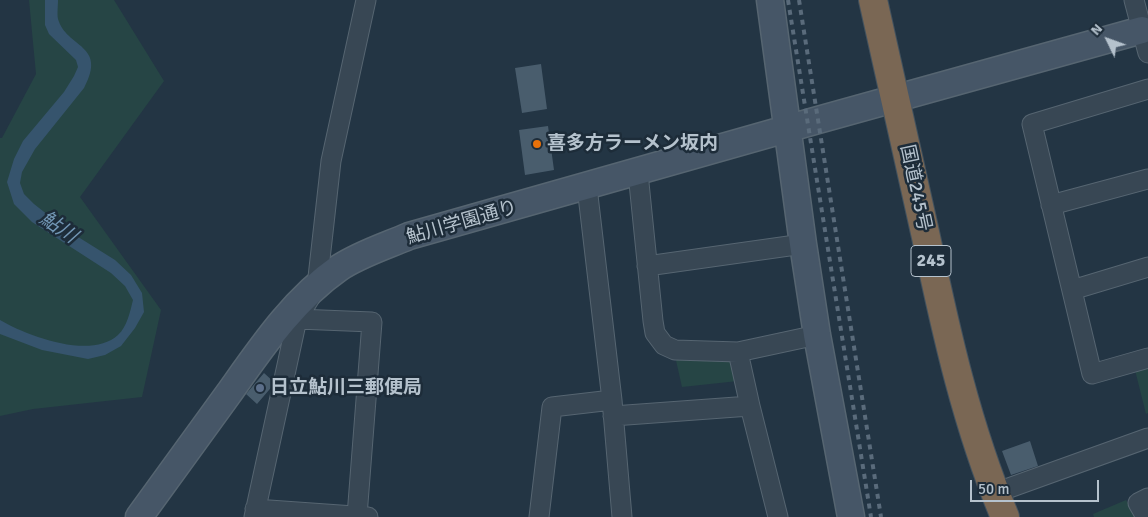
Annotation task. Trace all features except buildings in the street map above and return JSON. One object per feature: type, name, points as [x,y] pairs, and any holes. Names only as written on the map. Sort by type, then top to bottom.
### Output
[{"type":"highway","name":"国道245号","points":[[873,0],[943,317],[976,439],[1000,505]]},
{"type":"street","points":[[297,319],[372,322],[363,517],[255,513],[297,319],[316,286],[332,161],[366,0]]},
{"type":"street","points":[[770,0],[803,244],[851,517]]},
{"type":"street","points":[[1134,0],[1145,42]]},
{"type":"street","name":"鮎川学園通り","points":[[139,517],[262,346],[286,316],[316,286],[340,267],[409,236],[896,98],[1145,42]]},
{"type":"street","points":[[1148,89],[1032,124],[1092,374],[1148,358]]},
{"type":"street","points":[[638,172],[652,320],[655,333],[664,345],[675,350],[738,352],[818,335]]},
{"type":"street","points":[[1051,205],[1148,178]]},
{"type":"street","points":[[587,187],[613,408],[622,517]]},
{"type":"street","points":[[647,266],[803,244]]},
{"type":"street","points":[[1072,290],[1148,267]]},
{"type":"street","points":[[738,352],[778,517]]},
{"type":"street","points":[[539,517],[552,407],[750,406]]},
{"type":"street","points":[[1000,505],[1148,438]]},
{"type":"street","points":[[1146,517],[1138,503],[1148,498]]},
{"type":"green space","points":[[29,0],[114,0],[164,81],[80,197],[161,310],[142,397],[33,409],[0,416],[0,138],[2,138],[36,74]]},
{"type":"green space","points":[[675,356],[735,361],[738,381],[682,387]]},
{"type":"green space","points":[[1148,362],[1148,413],[1146,414],[1134,366]]},
{"type":"green space","points":[[1126,500],[1137,517],[1094,517],[1093,514]]},
{"type":"water","name":"鮎川","points":[[45,0],[58,0],[58,19],[62,28],[88,54],[91,63],[90,74],[84,88],[35,149],[22,172],[20,183],[24,194],[34,204],[67,230],[115,260],[131,275],[142,293],[144,312],[135,328],[121,346],[105,355],[88,359],[42,350],[0,334],[0,320],[26,333],[59,343],[92,345],[106,342],[118,335],[124,328],[133,300],[125,286],[111,273],[32,222],[14,204],[7,182],[14,159],[23,141],[64,92],[78,67],[76,60],[49,34],[45,25]]},
{"type":"railway","points":[[788,0],[871,517]]},
{"type":"railway","points":[[799,0],[881,517]]},
{"type":"place","name":"喜多方ラーメン坂内","points":[[537,144]]},
{"type":"place","name":"日立鮎川三郵便局","points":[[260,388]]}]
